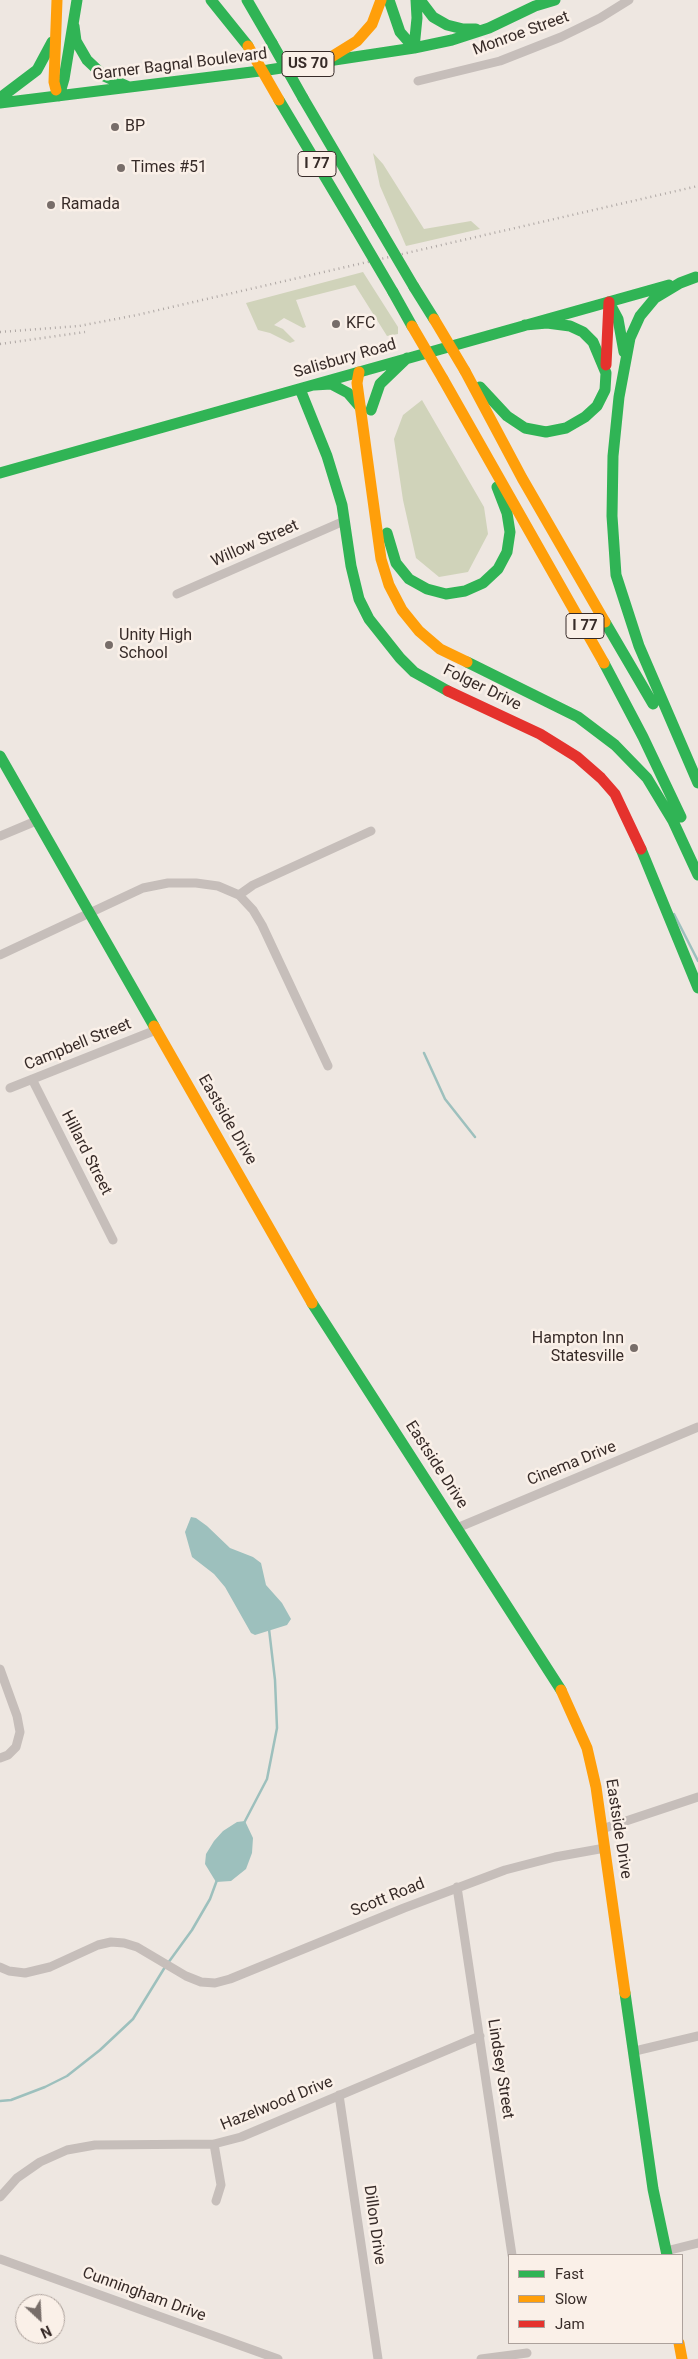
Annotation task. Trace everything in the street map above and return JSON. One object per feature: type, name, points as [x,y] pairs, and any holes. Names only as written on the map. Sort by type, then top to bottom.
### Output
[{"type":"main road","points":[[58,0],[54,82],[59,96]]},
{"type":"main road","points":[[59,96],[64,78],[72,18],[77,0]]},
{"type":"main road","points":[[211,0],[248,46]]},
{"type":"main road","name":"I 77","points":[[222,0],[459,405],[581,619],[643,737],[698,853]]},
{"type":"main road","name":"I 77","points":[[247,0],[465,371],[522,478],[627,656],[698,784]]},
{"type":"main road","points":[[323,62],[357,41],[372,24],[381,0]]},
{"type":"main road","points":[[390,0],[400,32],[414,48]]},
{"type":"main road","points":[[414,48],[417,18],[416,0]]},
{"type":"main road","points":[[420,0],[433,17],[447,25],[463,29],[489,28]]},
{"type":"main road","name":"Garner Bagnal Boulevard","points":[[0,103],[132,88],[414,48],[452,40],[489,28],[538,3],[555,0]]},
{"type":"main road","points":[[72,18],[76,40],[87,60],[104,76],[132,88]]},
{"type":"main road","points":[[0,98],[21,84],[37,70],[49,51],[56,30]]},
{"type":"main road","points":[[697,277],[680,283],[655,298],[640,316],[630,338],[625,362],[613,456],[612,516],[616,575],[640,646],[698,784]]},
{"type":"main road","name":"Salisbury Road","points":[[0,473],[697,277]]},
{"type":"main road","points":[[609,302],[620,326],[625,362]]},
{"type":"main road","points":[[465,371],[507,416],[525,428],[546,432],[566,428],[585,417],[597,406],[605,390],[609,302]]},
{"type":"main road","points":[[525,325],[548,322],[570,326],[582,332],[593,342],[606,373]]},
{"type":"main road","points":[[408,358],[380,384],[366,408],[381,559],[389,585],[402,610],[419,631],[440,649],[578,716],[615,745],[647,778],[678,832],[698,875]]},
{"type":"main road","points":[[359,372],[357,383],[366,408],[391,554],[409,579],[427,589],[446,594],[465,591],[483,583],[498,569],[507,552],[510,532],[507,513],[496,485],[459,405]]},
{"type":"main road","points":[[314,385],[331,384],[348,392],[366,408]]},
{"type":"main road","name":"Folger Drive","points":[[300,389],[327,456],[342,505],[351,566],[359,599],[369,619],[400,658],[414,672],[540,734],[577,757],[601,778],[615,794],[637,837],[698,988]]},
{"type":"main road","name":"Eastside Drive","points":[[0,756],[302,1286],[557,1683],[573,1715],[587,1748],[592,1766],[635,2051],[653,2189],[667,2253]]},
{"type":"main road","points":[[680,2344],[682,2359]]},
{"type":"street","name":"Monroe Street","points":[[418,81],[500,61],[560,37],[600,18],[629,0]]},
{"type":"street","name":"Willow Street","points":[[177,594],[344,521]]},
{"type":"street","points":[[0,836],[36,821]]},
{"type":"street","points":[[239,895],[253,885],[371,832]]},
{"type":"street","points":[[0,955],[89,915],[143,888],[168,883],[196,883],[218,886],[239,895],[253,910],[262,925],[328,1066]]},
{"type":"street","name":"Campbell Street","points":[[10,1088],[156,1030]]},
{"type":"street","name":"Hillard Street","points":[[32,1079],[113,1240]]},
{"type":"street","name":"Cinema Drive","points":[[457,1528],[698,1427]]},
{"type":"street","points":[[0,1669],[17,1716],[20,1732],[16,1747],[8,1755],[0,1758]]},
{"type":"street","points":[[602,1829],[698,1797]]},
{"type":"street","name":"Scott Road","points":[[0,1967],[8,1971],[26,1973],[50,1967],[111,1942],[124,1943],[137,1948],[186,1976],[201,1982],[215,1983],[230,1979],[457,1887],[538,1862],[605,1848]]},
{"type":"street","name":"Lindsey Street","points":[[457,1887],[512,2254]]},
{"type":"street","name":"Hazelwood Drive","points":[[0,2196],[17,2178],[40,2162],[67,2150],[95,2145],[214,2144],[241,2137],[480,2036]]},
{"type":"street","points":[[635,2051],[698,2036]]},
{"type":"street","name":"Dillon Drive","points":[[339,2095],[378,2359]]},
{"type":"street","points":[[214,2144],[221,2184],[216,2201]]},
{"type":"street","points":[[667,2253],[698,2243]]},
{"type":"street","name":"Cunningham Drive","points":[[0,2259],[278,2359]]},
{"type":"street","points":[[481,2359],[528,2356]]},
{"type":"green space","points":[[373,153],[383,164],[424,229],[471,221],[480,229],[406,246],[380,186]]},
{"type":"green space","points":[[363,272],[398,327],[398,334],[387,336],[355,285],[296,300],[306,327],[303,328],[284,318],[274,325],[283,329],[295,341],[290,343],[270,333],[258,330],[246,303]]},
{"type":"green space","points":[[422,400],[484,507],[488,534],[468,572],[439,577],[416,558],[403,500],[394,439],[403,415]]},
{"type":"water","points":[[191,1517],[196,1518],[207,1526],[230,1548],[253,1557],[261,1563],[266,1585],[282,1603],[291,1619],[287,1625],[255,1635],[251,1633],[225,1587],[214,1574],[192,1557],[185,1532]]},
{"type":"water","points":[[245,1821],[253,1838],[252,1853],[246,1869],[231,1881],[216,1882],[205,1864],[206,1854],[223,1831],[237,1822]]},
{"type":"waterway","points":[[674,914],[698,961]]},
{"type":"waterway","points":[[424,1053],[445,1099],[475,1137]]},
{"type":"waterway","points":[[244,1823],[267,1779],[277,1728],[275,1680],[269,1629]]},
{"type":"waterway","points":[[168,1963],[192,1930],[210,1899],[217,1880]]},
{"type":"waterway","points":[[0,2101],[11,2100],[67,2076],[100,2050],[133,2019],[165,1967]]},
{"type":"railway","points":[[0,332],[79,326],[137,315],[698,186]]},
{"type":"railway","points":[[0,344],[85,332]]},
{"type":"traffic: fast","points":[[59,96],[64,79],[77,0]]},
{"type":"traffic: fast","points":[[211,0],[248,46]]},
{"type":"traffic: fast","points":[[247,0],[272,43]]},
{"type":"traffic: fast","points":[[389,0],[400,32],[414,48]]},
{"type":"traffic: fast","points":[[414,48],[417,18],[416,0]]},
{"type":"traffic: fast","points":[[420,0],[433,17],[447,25],[463,29],[476,29]]},
{"type":"traffic: fast","points":[[0,103],[268,70],[414,48],[452,40],[489,28],[535,6],[555,0]]},
{"type":"traffic: fast","points":[[74,26],[76,41],[87,60],[104,76],[129,87]]},
{"type":"traffic: fast","points":[[0,98],[37,70],[52,42]]},
{"type":"traffic: fast","points":[[272,43],[303,98]]},
{"type":"traffic: fast","points":[[303,98],[377,224]]},
{"type":"traffic: fast","points":[[279,100],[356,229]]},
{"type":"traffic: fast","points":[[377,224],[414,287]]},
{"type":"traffic: fast","points":[[356,229],[393,292]]},
{"type":"traffic: fast","points":[[696,277],[680,283],[655,298],[640,316],[630,338],[619,397],[613,456],[612,516],[616,575],[639,646],[698,783]]},
{"type":"traffic: fast","points":[[0,473],[669,285]]},
{"type":"traffic: fast","points":[[414,287],[434,319]]},
{"type":"traffic: fast","points":[[393,292],[412,326]]},
{"type":"traffic: fast","points":[[609,302],[618,319],[624,352]]},
{"type":"traffic: fast","points":[[480,387],[507,416],[525,428],[546,432],[566,428],[585,417],[597,406],[605,390],[606,373],[593,342],[583,332],[570,326],[547,323],[525,325]]},
{"type":"traffic: fast","points":[[371,410],[380,384],[407,358]]},
{"type":"traffic: fast","points":[[314,385],[331,384],[348,393],[360,407]]},
{"type":"traffic: fast","points":[[300,389],[327,456],[342,505],[351,566],[359,599],[369,619],[400,658],[414,672],[448,691]]},
{"type":"traffic: fast","points":[[387,533],[396,563],[409,579],[427,589],[446,594],[465,591],[483,583],[498,569],[507,552],[510,532],[507,513],[497,487]]},
{"type":"traffic: fast","points":[[605,622],[653,704]]},
{"type":"traffic: fast","points":[[467,662],[578,717],[615,745],[647,778],[673,821],[698,875]]},
{"type":"traffic: fast","points":[[604,663],[643,737],[681,817]]},
{"type":"traffic: fast","points":[[0,756],[154,1026]]},
{"type":"traffic: fast","points":[[641,849],[698,988]]},
{"type":"traffic: fast","points":[[312,1303],[561,1690]]},
{"type":"traffic: fast","points":[[625,1993],[653,2189],[667,2254]]},
{"type":"traffic: slow","points":[[56,90],[54,82],[57,0]]},
{"type":"traffic: slow","points":[[328,59],[357,41],[372,24],[381,0]]},
{"type":"traffic: slow","points":[[248,46],[279,100]]},
{"type":"traffic: slow","points":[[434,319],[465,371]]},
{"type":"traffic: slow","points":[[412,326],[443,379]]},
{"type":"traffic: slow","points":[[465,371],[522,478],[605,622]]},
{"type":"traffic: slow","points":[[359,372],[357,383],[381,559],[389,585],[402,610],[419,631],[440,649],[467,662]]},
{"type":"traffic: slow","points":[[443,379],[604,663]]},
{"type":"traffic: slow","points":[[154,1026],[312,1303]]},
{"type":"traffic: slow","points":[[561,1690],[587,1748],[596,1787],[625,1993]]},
{"type":"traffic: slow","points":[[679,2344],[682,2359]]},
{"type":"traffic: jam","points":[[606,365],[609,302]]},
{"type":"traffic: jam","points":[[448,691],[540,734],[577,757],[601,778],[615,794],[641,849]]},
{"type":"place","name":"BP","points":[[115,127]]},
{"type":"place","name":"Times #51","points":[[121,168]]},
{"type":"place","name":"Ramada","points":[[51,205]]},
{"type":"place","name":"KFC","points":[[336,324]]},
{"type":"place","name":"Unity High School","points":[[109,645]]},
{"type":"place","name":"Hampton Inn Statesville","points":[[634,1348]]}]
